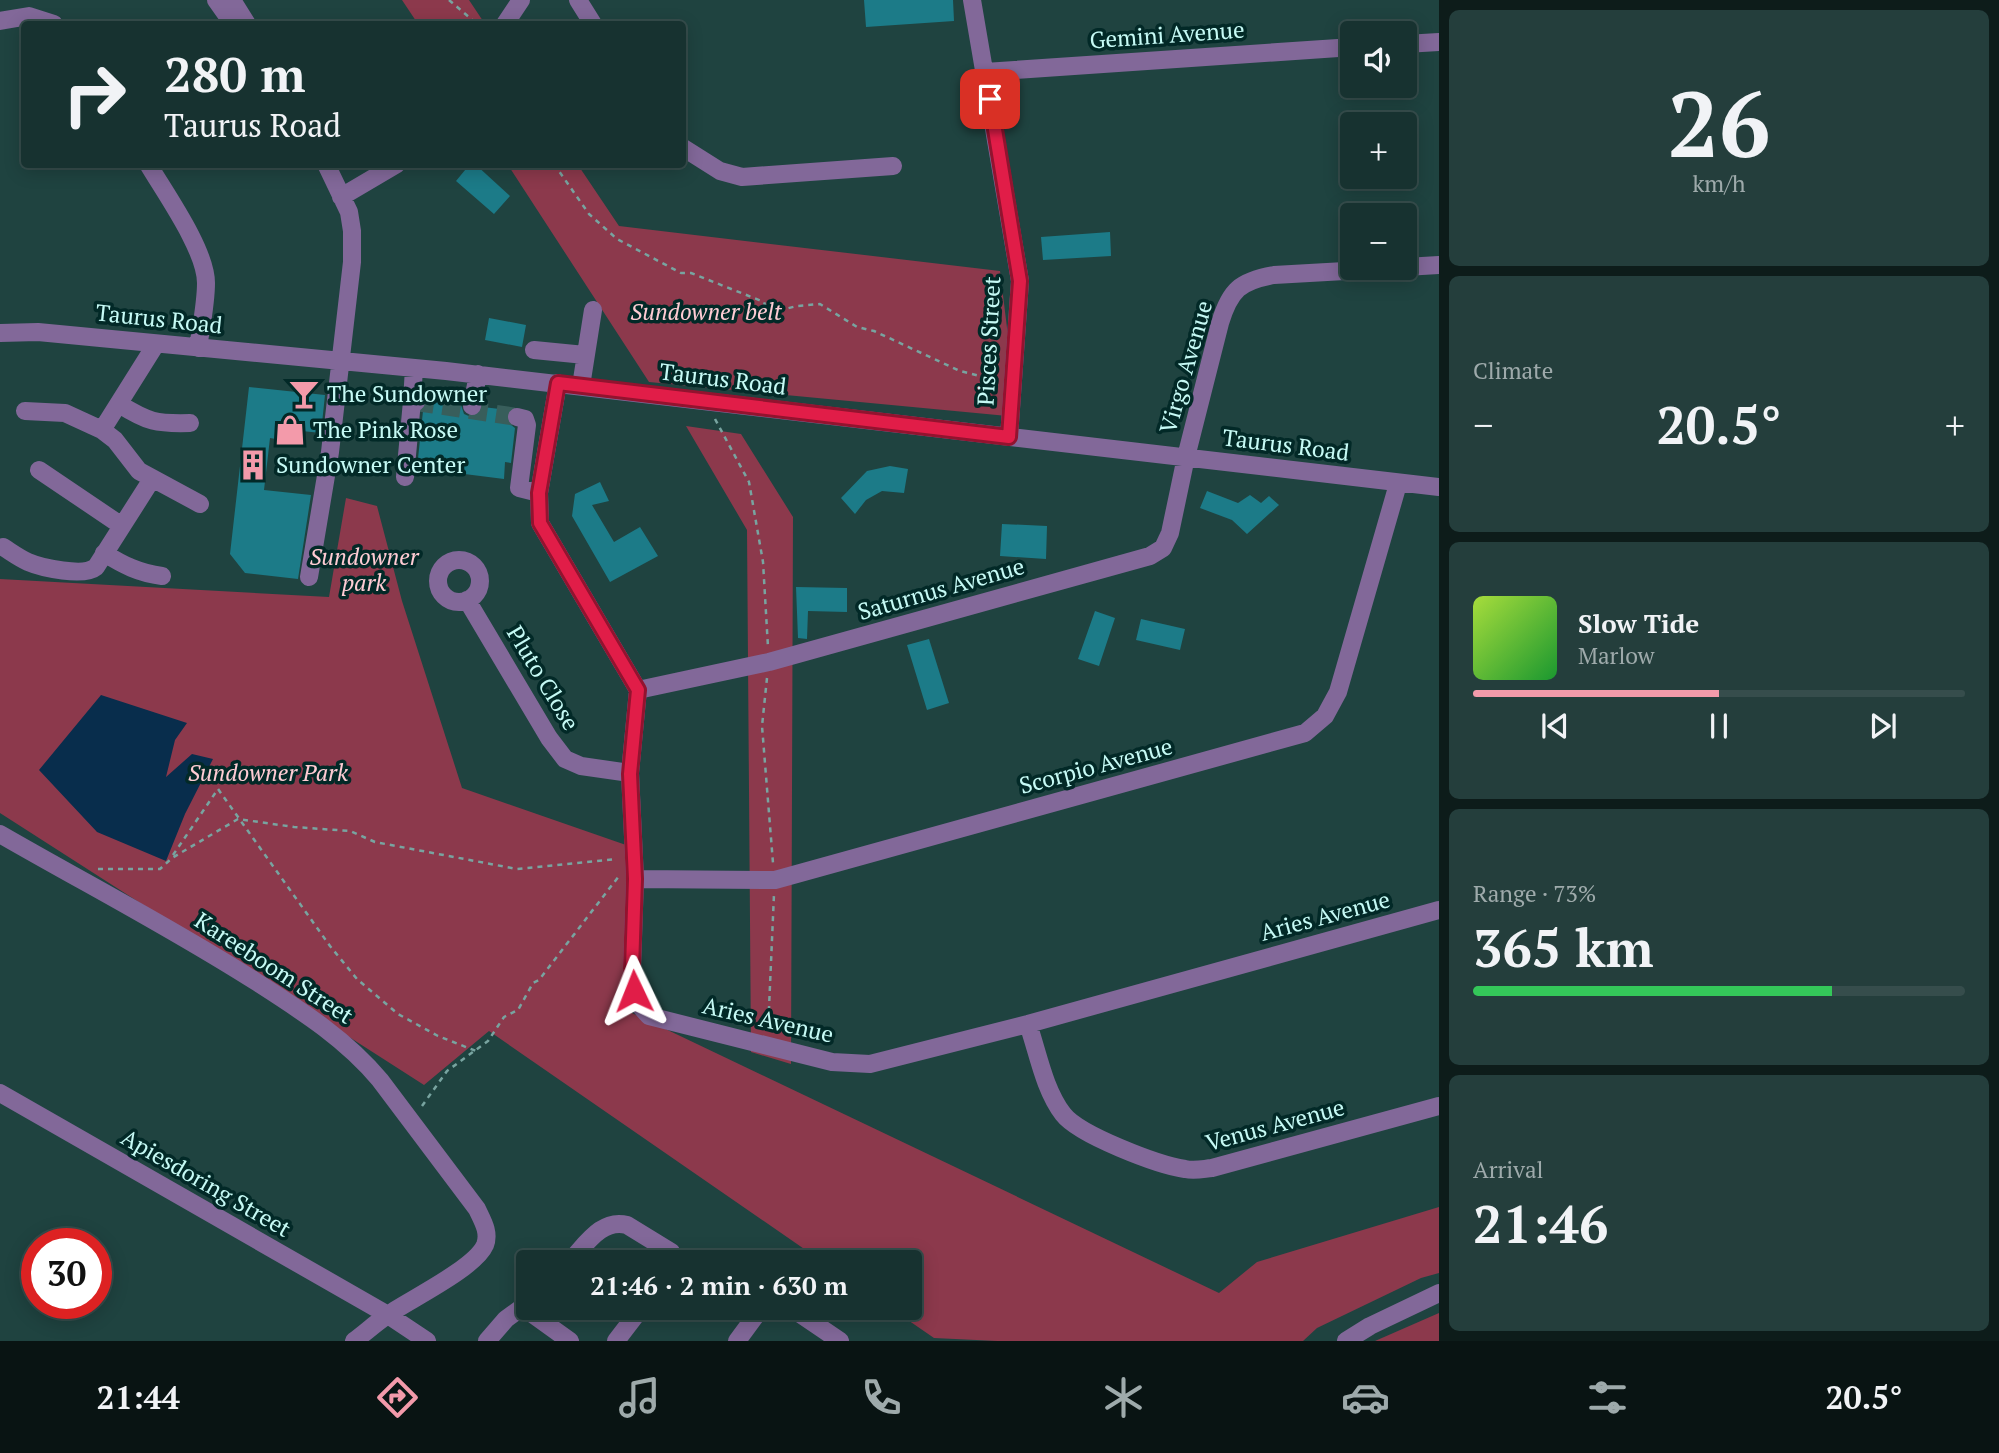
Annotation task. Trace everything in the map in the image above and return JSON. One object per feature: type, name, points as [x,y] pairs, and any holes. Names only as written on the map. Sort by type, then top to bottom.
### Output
[{"type":"street","points":[[216,0],[231,21]]},
{"type":"street","points":[[232,0],[245,21]]},
{"type":"street","points":[[507,21],[521,0]]},
{"type":"street","points":[[578,0],[591,21]]},
{"type":"street","name":"Pisces Street","points":[[972,0],[1020,281],[1009,437]]},
{"type":"street","points":[[0,21],[29,16],[45,21]]},
{"type":"street","points":[[1417,43],[1439,41]]},
{"type":"street","name":"Gemini Avenue","points":[[985,72],[1340,48]]},
{"type":"street","points":[[686,150],[720,171],[742,177],[893,166]]},
{"type":"street","points":[[150,168],[187,230],[204,268],[206,281],[198,348]]},
{"type":"street","points":[[310,577],[330,452],[352,262],[349,212],[328,168]]},
{"type":"street","points":[[341,197],[390,168]]},
{"type":"street","points":[[1417,266],[1439,265]]},
{"type":"street","name":"Virgo Avenue","points":[[1186,457],[1225,306],[1237,288],[1247,281],[1274,275],[1340,271]]},
{"type":"street","points":[[581,386],[593,310]]},
{"type":"street","name":"Taurus Road","points":[[0,333],[38,332],[478,374],[1439,487]]},
{"type":"street","points":[[102,430],[156,344]]},
{"type":"street","points":[[534,350],[585,355]]},
{"type":"street","points":[[405,477],[414,402],[414,368]]},
{"type":"street","points":[[472,406],[478,374]]},
{"type":"street","points":[[558,383],[539,493],[542,530],[638,690]]},
{"type":"street","points":[[119,404],[149,421],[161,424],[190,423]]},
{"type":"street","points":[[25,411],[65,413],[102,430],[115,440],[139,471],[200,504]]},
{"type":"street","points":[[517,417],[525,419],[527,425],[519,488],[539,493]]},
{"type":"street","name":"Saturnus Avenue","points":[[638,690],[769,662],[1150,556],[1163,548],[1167,541],[1186,457]]},
{"type":"street","points":[[39,470],[122,526]]},
{"type":"street","points":[[3,547],[24,561],[39,566],[81,572],[94,569],[152,479]]},
{"type":"street","name":"Scorpio Avenue","points":[[635,879],[775,880],[1305,733],[1325,716],[1338,692],[1398,484]]},
{"type":"street","points":[[104,553],[141,573],[162,576]]},
{"type":"street","name":"Pluto Close","points":[[467,600],[549,738],[565,759],[581,766],[630,774]]},
{"type":"street","name":"Aries Avenue","points":[[638,690],[630,774],[635,879],[632,968],[634,991],[640,1006],[649,1016],[832,1062],[870,1064],[1028,1024],[1439,910]]},
{"type":"street","name":"Kareeboom Street","points":[[0,834],[209,952],[319,1024],[363,1060],[477,1209],[485,1224],[484,1248],[471,1261],[388,1315]]},
{"type":"street","name":"Venus Avenue","points":[[1028,1024],[1052,1096],[1064,1115],[1076,1127],[1158,1162],[1182,1169],[1212,1168],[1439,1106]]},
{"type":"street","name":"Apiesdoring Street","points":[[0,1093],[388,1315],[427,1341]]},
{"type":"street","points":[[581,1250],[603,1227],[620,1223],[668,1250]]},
{"type":"street","points":[[1346,1341],[1370,1326],[1439,1293]]},
{"type":"street","points":[[487,1341],[506,1319],[516,1312]]},
{"type":"street","points":[[354,1341],[388,1315]]},
{"type":"street","points":[[544,1320],[570,1341]]},
{"type":"street","points":[[616,1341],[632,1320]]},
{"type":"street","points":[[737,1341],[752,1320]]},
{"type":"street","points":[[809,1320],[840,1341]]},
{"type":"path","points":[[449,0],[474,21]]},
{"type":"path","points":[[557,168],[589,214],[617,239],[681,273],[691,273],[764,302],[773,312],[820,304],[857,327],[874,331],[960,371],[1012,385]]},
{"type":"path","points":[[705,401],[749,482],[763,562],[769,662],[762,726],[775,880],[768,1046]]},
{"type":"path","points":[[172,858],[218,789],[330,946],[357,979],[398,1014],[438,1036],[476,1051]]},
{"type":"path","points":[[62,870],[160,869],[172,858],[238,819],[350,831],[375,842],[517,869],[634,857]]},
{"type":"path","points":[[411,1121],[447,1071],[488,1041],[505,1017],[518,1010],[533,983],[539,980],[634,857]]},
{"type":"green space","points":[[402,0],[469,0],[483,21],[416,21]]},
{"type":"green space","name":"Sundowner belt","points":[[510,168],[580,168],[619,226],[1000,271],[1018,417],[649,382]]},
{"type":"green space","points":[[686,426],[741,434],[793,517],[791,1064],[751,1052],[747,530]]},
{"type":"green space","name":"Sundowner Park","points":[[346,498],[377,506],[402,601],[462,788],[626,845],[632,1013],[1219,1293],[1257,1262],[1439,1207],[1439,1273],[1421,1278],[1317,1328],[1303,1341],[997,1341],[934,1338],[908,1320],[922,1320],[922,1250],[806,1250],[489,1031],[424,1085],[0,813],[0,579],[329,597]]},
{"type":"green space","points":[[1439,1313],[1439,1341],[1375,1341]]},
{"type":"water","points":[[101,695],[187,723],[175,740],[166,777],[192,754],[213,759],[185,814],[166,861],[97,832],[39,770]]},
{"type":"building","points":[[864,0],[953,0],[954,21],[866,27]]},
{"type":"building","points":[[467,168],[479,168],[510,196],[494,214],[456,181]]},
{"type":"building","points":[[1110,232],[1111,256],[1043,260],[1041,237]]},
{"type":"building","points":[[489,318],[526,325],[522,347],[485,340]]},
{"type":"building","name":"Sundowner Center","points":[[249,387],[325,395],[321,433],[283,429],[282,440],[270,438],[264,490],[311,495],[298,579],[245,573],[230,554]]},
{"type":"building","points":[[427,401],[461,405],[464,414],[471,417],[480,414],[483,407],[508,410],[506,421],[515,428],[511,463],[505,462],[504,479],[417,468],[423,411]]},
{"type":"building","points":[[890,466],[908,469],[904,493],[882,491],[866,500],[855,514],[841,498],[867,471]]},
{"type":"building","points":[[600,482],[609,501],[592,505],[614,542],[640,527],[658,556],[610,582],[572,516],[575,494]]},
{"type":"building","points":[[1207,491],[1238,503],[1250,495],[1261,503],[1269,496],[1279,505],[1247,534],[1232,520],[1200,508]]},
{"type":"building","points":[[1002,524],[1047,526],[1046,559],[1000,556]]},
{"type":"building","points":[[796,587],[847,588],[847,612],[808,611],[807,639],[798,638]]},
{"type":"building","points":[[1095,611],[1115,618],[1099,666],[1078,659]]},
{"type":"building","points":[[1141,619],[1185,629],[1180,650],[1136,640]]},
{"type":"building","points":[[929,639],[949,703],[927,710],[907,645]]},
{"type":"tunnel","points":[[416,402],[517,417]]},
{"type":"place","name":"The Sundowner","points":[[304,394]]},
{"type":"place","name":"The Pink Rose","points":[[290,430]]},
{"type":"place","name":"Sundowner Center","points":[[253,465]]},
{"type":"route","points":[[634,991],[632,968],[635,879],[630,774],[638,690],[540,523],[539,493],[558,383],[1009,437],[1021,298],[990,99]]},
{"type":"park label","name":"Sundowner park","points":[[364,570]]}]
